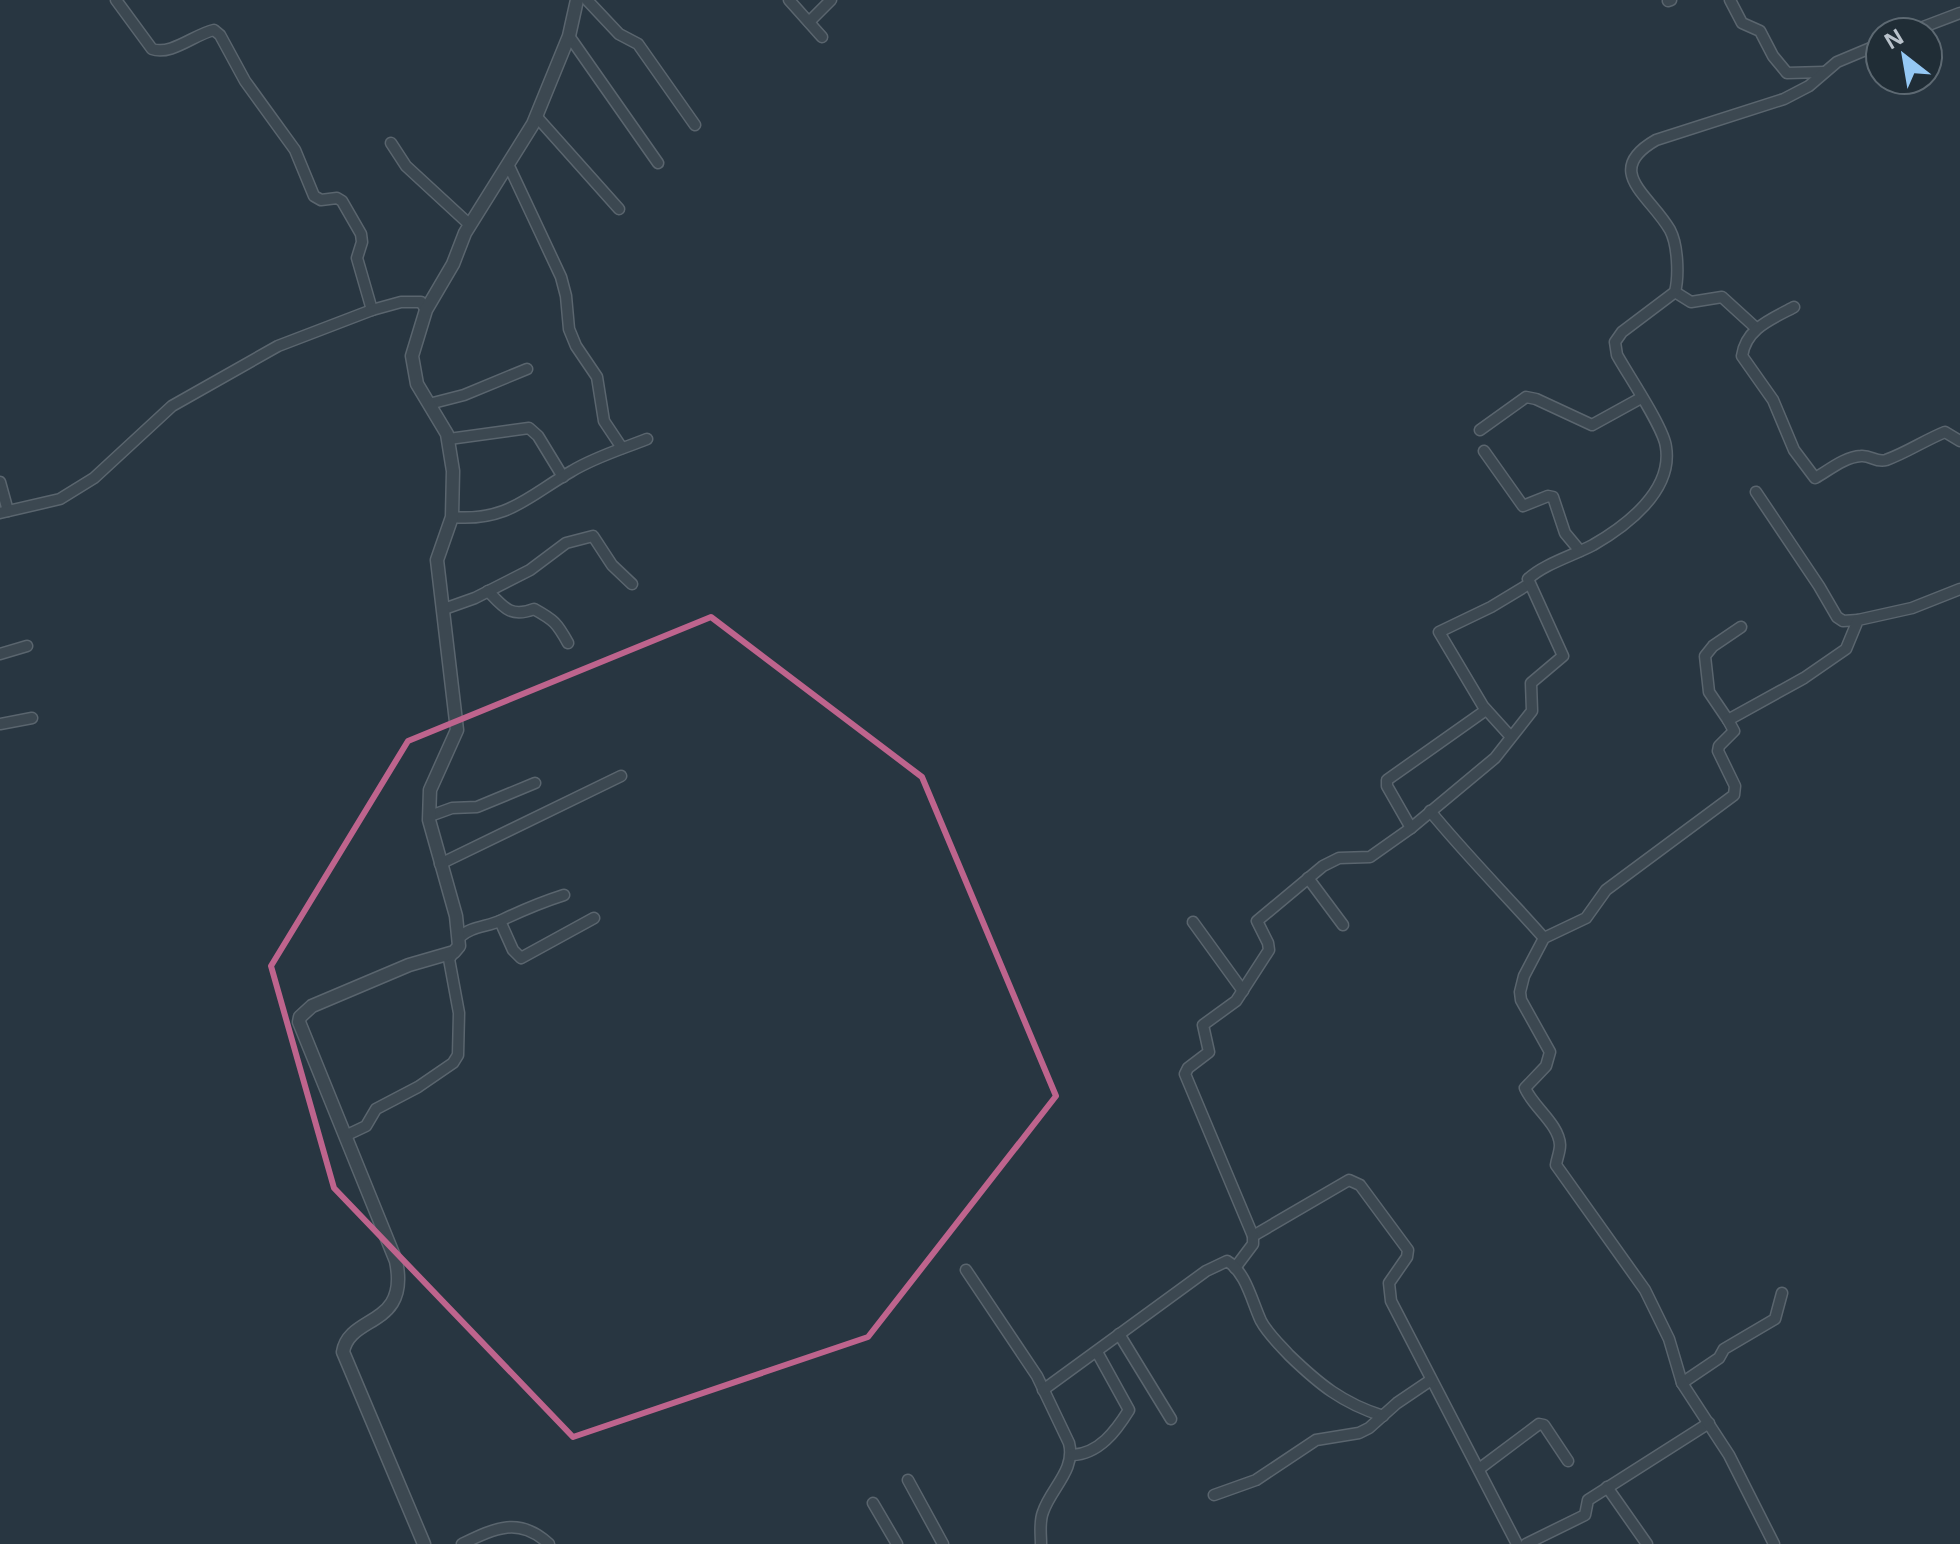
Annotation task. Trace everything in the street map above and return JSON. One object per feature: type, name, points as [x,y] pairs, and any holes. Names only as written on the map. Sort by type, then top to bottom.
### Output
[{"type":"street","points":[[116,0],[152,49],[167,49],[214,30],[220,35],[245,81],[295,150],[314,196],[321,200],[337,198],[342,201],[361,234],[357,258],[372,310]]},
{"type":"street","points":[[347,1135],[366,1126],[376,1109],[418,1087],[453,1063],[458,1055],[459,1013],[449,959],[459,946],[460,937],[430,816],[430,790],[457,730],[437,560],[452,517],[453,471],[449,439],[417,384],[412,356],[426,310],[453,264],[470,225],[536,116],[569,36],[577,0]]},
{"type":"street","points":[[587,0],[619,34],[638,44],[695,125]]},
{"type":"street","points":[[789,0],[822,37]]},
{"type":"street","points":[[809,22],[831,0]]},
{"type":"street","points":[[1730,0],[1742,23],[1760,31],[1784,71],[1792,74],[1824,72]]},
{"type":"street","points":[[569,36],[658,163]]},
{"type":"street","points":[[1675,292],[1677,253],[1671,232],[1636,184],[1630,170],[1633,157],[1656,140],[1784,99],[1809,86],[1837,62],[1864,51]]},
{"type":"street","points":[[536,116],[619,209]]},
{"type":"street","points":[[391,143],[406,166],[470,225]]},
{"type":"street","points":[[508,164],[561,277],[569,329],[576,346],[597,377],[604,421],[622,448]]},
{"type":"street","points":[[1675,292],[1691,302],[1722,297],[1756,328]]},
{"type":"street","points":[[1235,1268],[1253,1244],[1253,1236],[1185,1074],[1209,1052],[1203,1025],[1236,1001],[1270,946],[1257,925],[1258,918],[1339,858],[1370,857],[1411,828],[1485,768],[1532,711],[1531,683],[1563,656],[1529,584],[1529,577],[1614,533],[1634,516],[1662,479],[1666,447],[1663,435],[1617,355],[1615,342],[1622,332],[1675,292]]},
{"type":"street","points":[[0,482],[4,512],[60,499],[94,478],[172,406],[278,346],[401,302],[421,302],[426,310]]},
{"type":"street","points":[[1794,307],[1756,328],[1745,344],[1742,356],[1773,400],[1794,450],[1815,478],[1857,456],[1885,460],[1945,432],[1960,441]]},
{"type":"street","points":[[429,404],[464,395],[527,369]]},
{"type":"street","points":[[1480,430],[1526,397],[1592,425],[1641,398]]},
{"type":"street","points":[[449,439],[529,428],[538,436],[563,477]]},
{"type":"street","points":[[452,517],[473,519],[503,512],[596,459],[647,439]]},
{"type":"street","points":[[1484,451],[1523,506],[1553,497],[1565,533],[1580,551]]},
{"type":"street","points":[[1756,492],[1837,617],[1843,621],[1912,608],[1960,589]]},
{"type":"street","points":[[444,609],[530,570],[566,543],[593,536],[612,565],[632,584]]},
{"type":"street","points":[[1511,737],[1486,710],[1439,632],[1491,607],[1529,584]]},
{"type":"street","points":[[488,591],[511,611],[520,614],[534,609],[549,615],[568,643]]},
{"type":"street","points":[[1728,720],[1804,678],[1846,649],[1858,620]]},
{"type":"street","points":[[1741,627],[1713,646],[1705,656],[1709,692],[1734,731],[1718,751],[1735,786],[1734,795],[1606,890],[1586,918],[1544,938],[1524,976],[1520,992],[1524,1007],[1548,1045],[1550,1059],[1526,1085],[1526,1091],[1558,1135],[1560,1150],[1556,1165],[1638,1280],[1669,1339],[1682,1383],[1743,1479],[1774,1544]]},
{"type":"street","points":[[0,654],[27,646]]},
{"type":"street","points":[[1411,828],[1387,786],[1387,780],[1486,710]]},
{"type":"street","points":[[0,724],[32,718]]},
{"type":"street","points":[[440,864],[621,776]]},
{"type":"street","points":[[430,816],[452,808],[477,807],[535,783]]},
{"type":"street","points":[[1430,811],[1466,855],[1544,938]]},
{"type":"street","points":[[1308,878],[1343,925]]},
{"type":"street","points":[[460,937],[467,930],[500,921],[525,907],[564,895]]},
{"type":"street","points":[[500,921],[513,950],[521,958],[594,918]]},
{"type":"street","points":[[1193,922],[1243,991]]},
{"type":"street","points":[[424,1544],[343,1352],[344,1344],[350,1337],[382,1315],[392,1303],[399,1279],[396,1261],[301,1028],[300,1017],[312,1006],[326,1000],[409,965],[454,952]]},
{"type":"street","points":[[1253,1236],[1349,1180],[1355,1181],[1408,1250],[1407,1257],[1393,1273],[1388,1291],[1391,1301],[1517,1544]]},
{"type":"street","points":[[1043,1390],[1206,1271],[1227,1261],[1235,1268],[1262,1321],[1278,1343],[1330,1392],[1377,1414]]},
{"type":"street","points":[[966,1270],[1043,1390],[1069,1443],[1072,1455],[1070,1464],[1043,1512],[1041,1544]]},
{"type":"street","points":[[1682,1383],[1719,1358],[1724,1349],[1774,1320],[1782,1293]]},
{"type":"street","points":[[1119,1334],[1171,1419]]},
{"type":"street","points":[[1072,1455],[1084,1454],[1102,1444],[1129,1410],[1097,1352]]},
{"type":"street","points":[[1214,1495],[1256,1480],[1316,1440],[1359,1433],[1377,1414],[1431,1380]]},
{"type":"street","points":[[1526,1544],[1585,1515],[1587,1501],[1709,1423]]},
{"type":"street","points":[[1479,1469],[1539,1424],[1544,1425],[1568,1461]]},
{"type":"street","points":[[908,1480],[943,1544]]},
{"type":"street","points":[[1607,1487],[1647,1544]]},
{"type":"street","points":[[873,1503],[897,1544]]},
{"type":"street","points":[[462,1544],[488,1531],[517,1526],[528,1529],[549,1544]]},
{"type":"highlighted area","points":[[711,617],[922,777],[1056,1096],[868,1337],[573,1437],[334,1188],[271,966],[408,741]]}]
